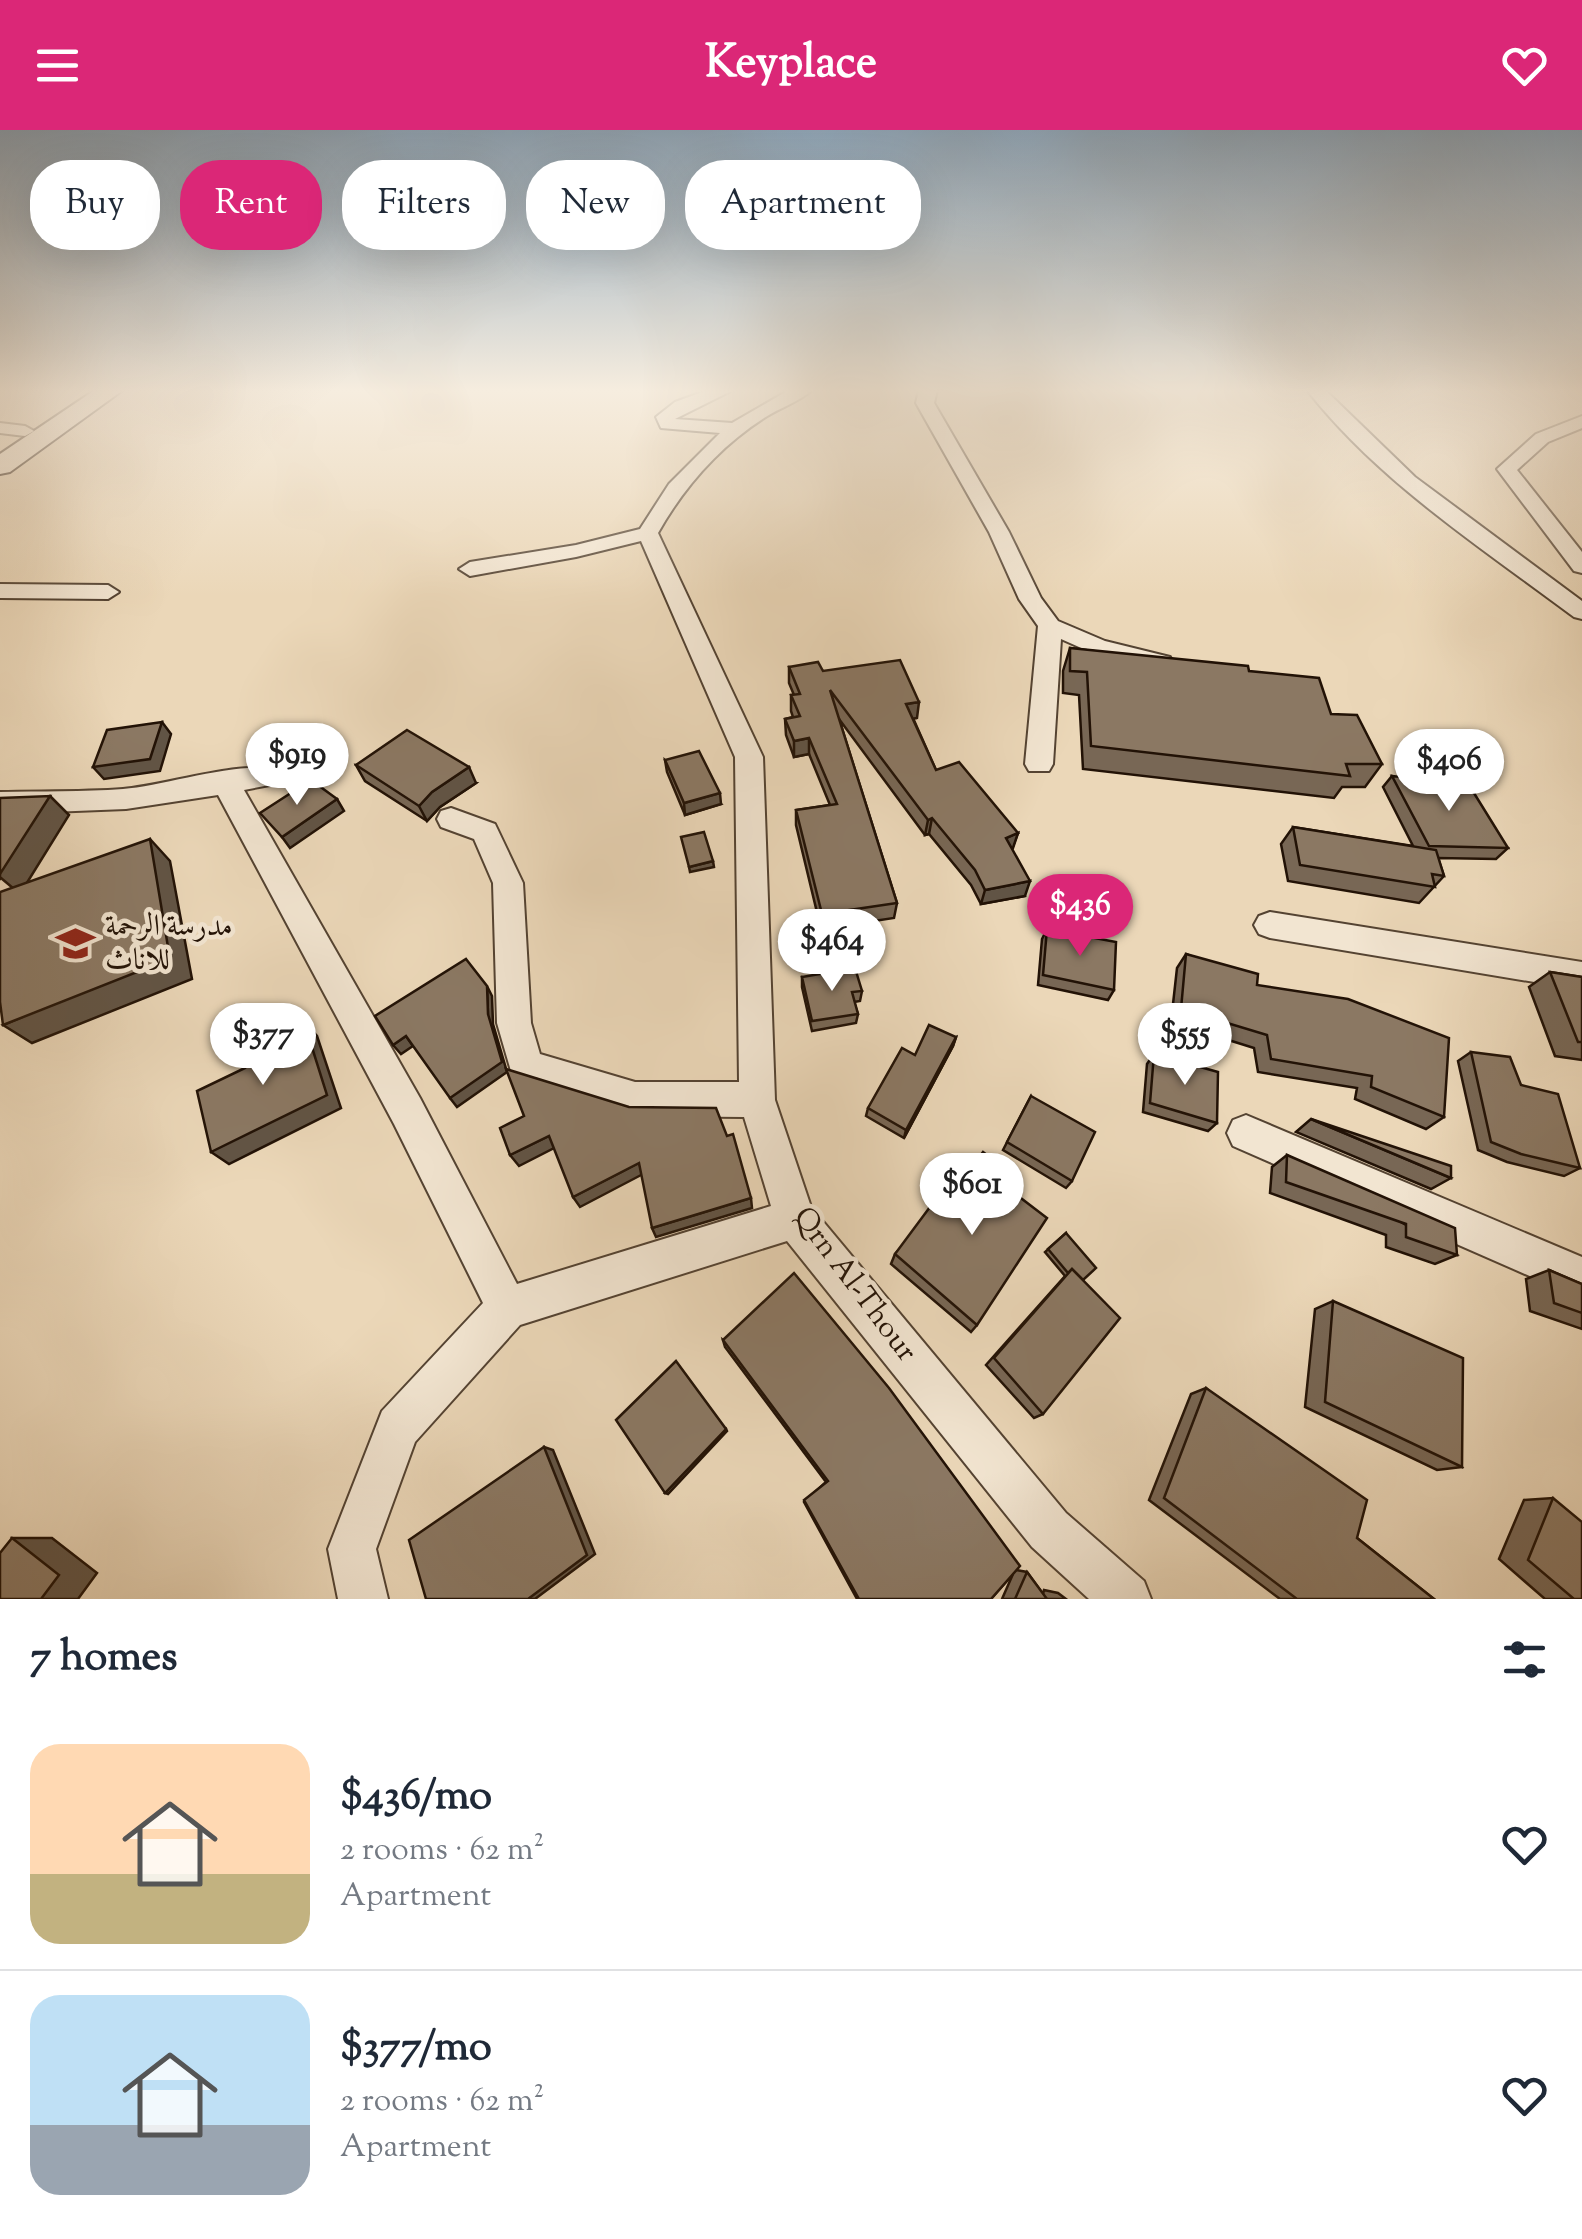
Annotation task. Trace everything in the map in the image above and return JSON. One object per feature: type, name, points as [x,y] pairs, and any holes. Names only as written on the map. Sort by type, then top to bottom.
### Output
[{"type":"street","points":[[470,569],[576,551],[648,533],[665,501],[707,459]]},
{"type":"street","points":[[957,459],[1030,599],[1050,626],[1098,646],[1185,668]]},
{"type":"street","points":[[1382,459],[1582,612]]},
{"type":"street","points":[[1519,459],[1507,469],[1582,566]]},
{"type":"street","name":"Qrn Al-Thour","points":[[648,533],[750,757],[757,1100],[795,1219],[1049,1530],[1126,1599]]},
{"type":"street","points":[[0,591],[108,592]]},
{"type":"street","points":[[1039,764],[1050,626]]},
{"type":"street","points":[[0,802],[126,799],[265,777]]},
{"type":"street","points":[[224,781],[407,1111],[507,1308]]},
{"type":"street","points":[[451,819],[485,832],[508,884],[514,1023],[526,1066],[635,1099],[757,1100]]},
{"type":"street","points":[[1270,924],[1582,976]]},
{"type":"street","points":[[1246,1133],[1582,1278]]},
{"type":"street","points":[[363,1599],[352,1549],[398,1427],[507,1308],[795,1219]]},
{"type":"building","points":[[1070,648],[1248,666],[1249,671],[1319,678],[1331,714],[1357,715],[1382,764],[1346,764],[1350,776],[1091,746],[1087,672],[1070,671]]},
{"type":"building","points":[[900,660],[919,702],[906,704],[936,770],[959,762],[1018,833],[1006,838],[1030,881],[985,890],[975,870],[932,818],[928,820],[830,690],[897,903],[822,914],[796,810],[837,804],[809,738],[794,741],[785,719],[800,716],[791,695],[800,694],[789,667],[818,662],[823,671]]},
{"type":"building","points":[[162,722],[150,759],[93,767],[107,730]]},
{"type":"building","points":[[407,730],[469,767],[432,792],[419,806],[356,765]]},
{"type":"building","points":[[699,751],[720,793],[684,803],[665,760]]},
{"type":"building","points":[[1392,776],[1469,785],[1508,848],[1429,846]]},
{"type":"building","points":[[311,780],[337,799],[282,837],[260,813]]},
{"type":"building","points":[[50,796],[0,874],[0,798]]},
{"type":"building","points":[[1293,827],[1436,850],[1444,876],[1432,874],[1435,887],[1300,865]]},
{"type":"building","points":[[704,832],[713,861],[689,867],[681,837]]},
{"type":"building","points":[[150,839],[170,959],[3,1025],[0,892]]},
{"type":"building","points":[[1047,929],[1116,942],[1114,990],[1043,975]]},
{"type":"building","points":[[1186,954],[1258,974],[1257,985],[1348,999],[1449,1038],[1444,1117],[1371,1087],[1372,1076],[1271,1059],[1267,1035],[1181,1009]]},
{"type":"building","points":[[466,959],[487,986],[488,1014],[502,1062],[450,1098],[406,1036],[393,1045],[375,1016]]},
{"type":"building","points":[[855,968],[862,991],[852,992],[858,1014],[812,1021],[802,977]]},
{"type":"building","points":[[1550,972],[1582,977],[1582,1042],[1578,1042]]},
{"type":"building","points":[[304,1022],[327,1095],[211,1152],[197,1091],[245,1068],[241,1051]]},
{"type":"building","points":[[929,1025],[956,1037],[906,1130],[868,1108],[902,1048],[915,1055]]},
{"type":"building","points":[[1471,1052],[1510,1057],[1521,1085],[1558,1094],[1580,1168],[1521,1154],[1491,1142]]},
{"type":"building","points":[[1154,1054],[1218,1072],[1217,1123],[1150,1103]]},
{"type":"building","points":[[506,1069],[629,1107],[716,1108],[727,1136],[733,1134],[751,1198],[652,1228],[639,1163],[573,1197],[549,1136],[510,1155],[500,1128],[524,1116]]},
{"type":"building","points":[[1031,1096],[1095,1132],[1072,1181],[1007,1142]]},
{"type":"building","points":[[1311,1119],[1451,1166],[1451,1178]]},
{"type":"building","points":[[983,1152],[1009,1172],[1001,1183],[1047,1218],[977,1325],[895,1254],[950,1180],[958,1186]]},
{"type":"building","points":[[1287,1155],[1455,1228],[1457,1255],[1406,1237],[1406,1224],[1286,1182]]},
{"type":"building","points":[[1066,1233],[1096,1268],[1083,1280],[1072,1269],[1068,1273],[1048,1249]]},
{"type":"building","points":[[1072,1269],[1120,1318],[1043,1414],[994,1358]]},
{"type":"building","points":[[1549,1270],[1582,1284],[1582,1313],[1554,1303]]},
{"type":"building","points":[[794,1273],[889,1388],[1020,1566],[991,1599],[859,1599],[804,1500],[828,1481],[723,1340]]},
{"type":"building","points":[[1333,1301],[1463,1358],[1462,1467],[1325,1402]]},
{"type":"building","points":[[676,1361],[726,1429],[665,1493],[616,1420]]},
{"type":"building","points":[[1206,1388],[1367,1500],[1357,1538],[1434,1599],[1297,1599],[1164,1498]]},
{"type":"building","points":[[544,1447],[587,1555],[528,1599],[426,1599],[409,1540]]},
{"type":"building","points":[[1553,1498],[1582,1522],[1582,1599],[1574,1599],[1528,1560]]},
{"type":"building","points":[[12,1538],[59,1575],[41,1599],[0,1599],[0,1553]]},
{"type":"building","points":[[1027,1572],[1047,1599],[1015,1599]]},
{"type":"place","name":"مدرسة الرحمة للاناث","points":[[75,944]]}]
